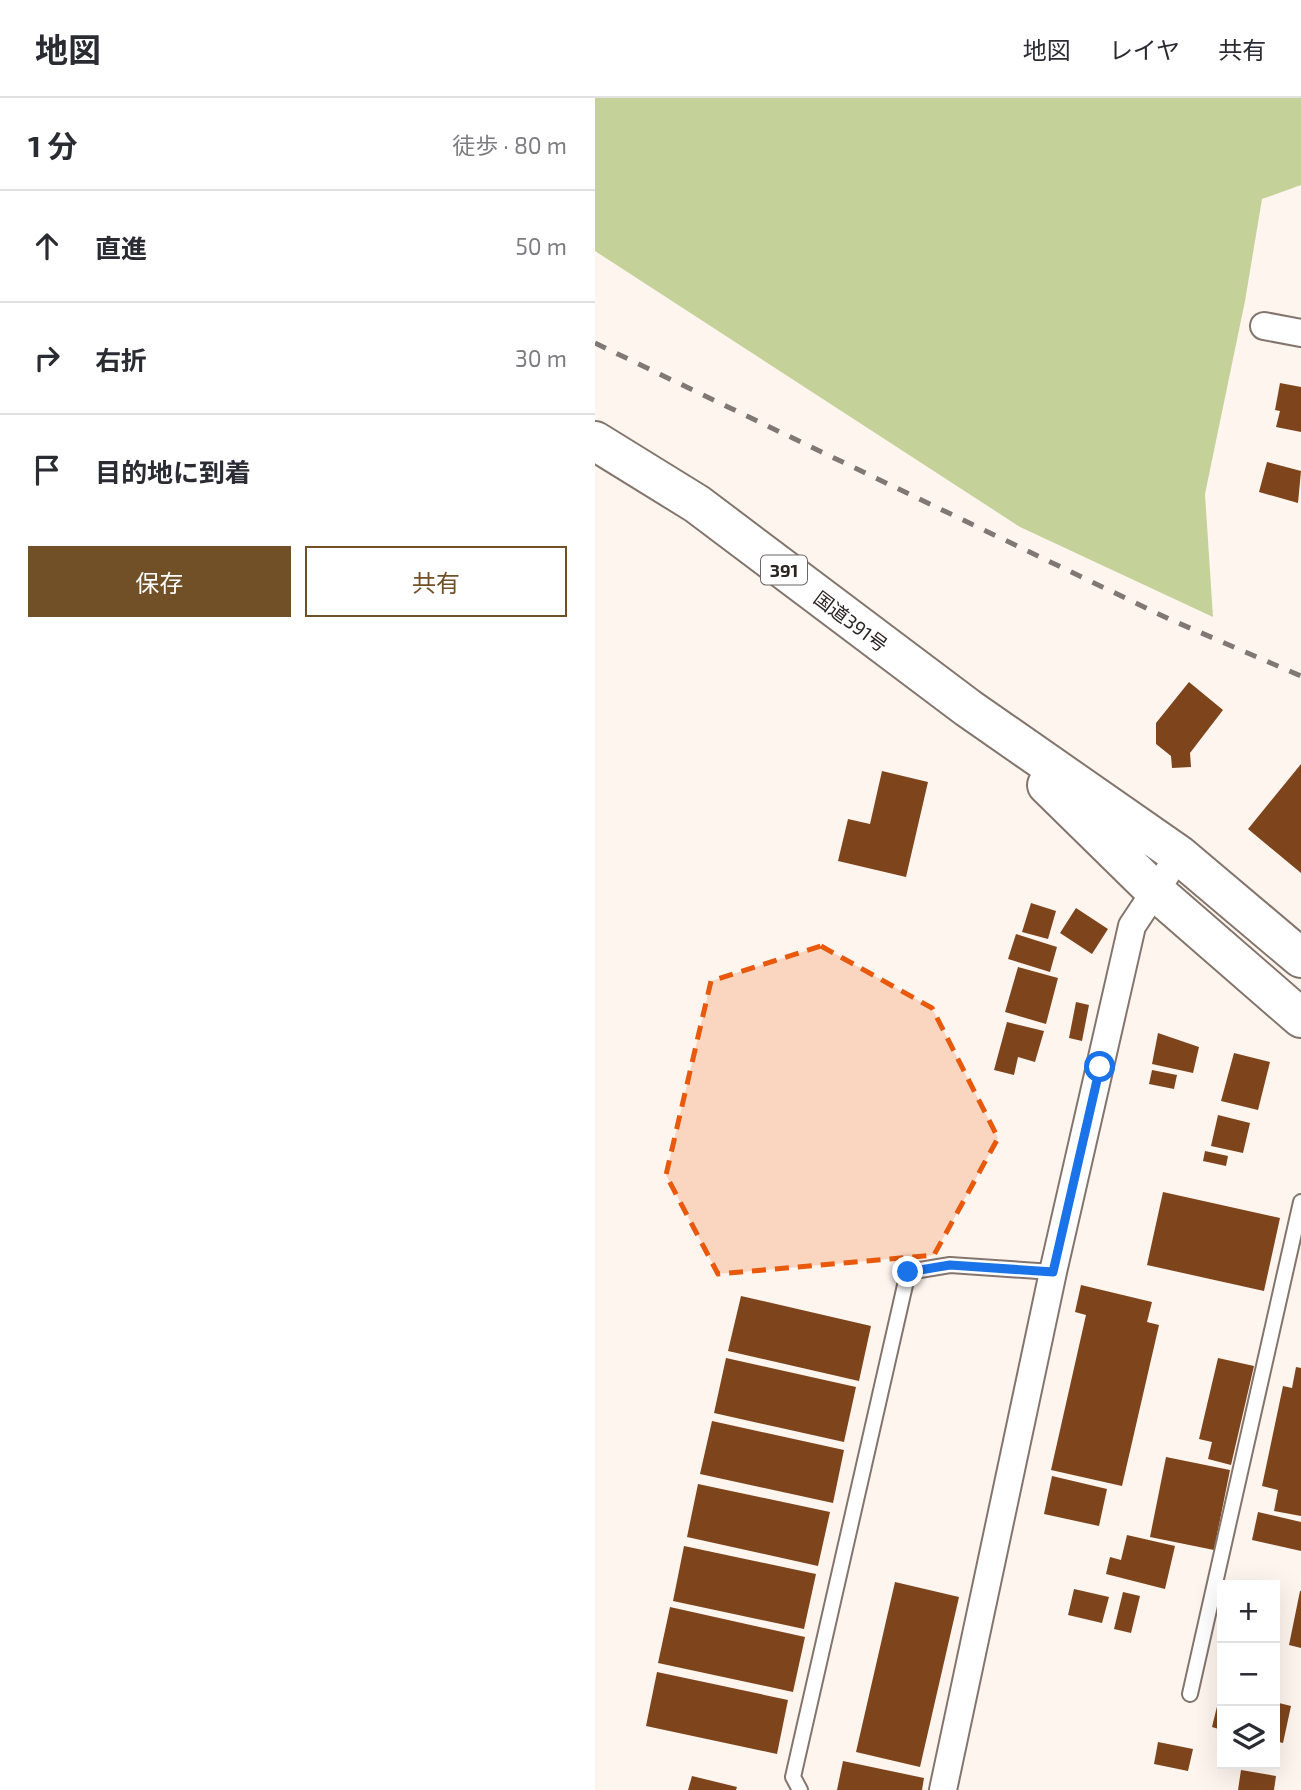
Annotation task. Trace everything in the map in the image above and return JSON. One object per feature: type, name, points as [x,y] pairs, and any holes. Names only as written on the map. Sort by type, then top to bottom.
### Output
[{"type":"highway","name":"国道391号","points":[[595,441],[697,505],[968,708],[1179,855],[1301,958]]},
{"type":"highway","name":"国道391号","points":[[968,708],[1155,891],[1301,1018]]},
{"type":"street","points":[[1264,326],[1301,333]]},
{"type":"street","points":[[943,1790],[1053,1272],[1132,926],[1179,855]]},
{"type":"lane","points":[[1190,1694],[1301,1202]]},
{"type":"lane","points":[[800,1790],[793,1777],[908,1272],[950,1265],[1053,1272]]},
{"type":"highlighted area","points":[[821,946],[932,1008],[998,1138],[934,1255],[718,1274],[666,1175],[711,981]]},
{"type":"green space","points":[[595,98],[1301,98],[1301,185],[1262,199],[1245,301],[1205,494],[1213,617],[1020,527],[595,251]]},
{"type":"building","points":[[1280,383],[1301,387],[1301,432],[1276,427],[1280,411],[1275,410]]},
{"type":"building","points":[[1267,462],[1301,471],[1298,503],[1259,492]]},
{"type":"building","points":[[1189,682],[1223,710],[1190,753],[1191,767],[1172,768],[1171,756],[1156,744],[1156,723]]},
{"type":"building","points":[[1301,764],[1301,873],[1248,829]]},
{"type":"building","points":[[882,771],[928,782],[906,877],[838,861],[848,819],[870,824]]},
{"type":"building","points":[[1031,903],[1056,911],[1048,939],[1022,932]]},
{"type":"building","points":[[1076,908],[1108,929],[1092,954],[1060,933]]},
{"type":"building","points":[[1016,934],[1057,947],[1050,972],[1008,959]]},
{"type":"building","points":[[1018,967],[1058,978],[1046,1024],[1005,1012]]},
{"type":"building","points":[[1076,1002],[1089,1005],[1082,1041],[1069,1038]]},
{"type":"building","points":[[1007,1022],[1044,1031],[1035,1062],[1018,1057],[1014,1075],[994,1070]]},
{"type":"building","points":[[1158,1033],[1199,1047],[1193,1073],[1152,1064]]},
{"type":"building","points":[[1234,1053],[1270,1062],[1258,1110],[1221,1101]]},
{"type":"building","points":[[1152,1070],[1177,1075],[1174,1089],[1149,1084]]},
{"type":"building","points":[[1218,1115],[1250,1123],[1243,1153],[1211,1146]]},
{"type":"building","points":[[1205,1151],[1228,1156],[1226,1166],[1203,1161]]},
{"type":"building","points":[[1163,1192],[1280,1218],[1264,1291],[1147,1265]]},
{"type":"building","points":[[1081,1285],[1152,1302],[1147,1322],[1159,1325],[1122,1486],[1051,1470],[1086,1315],[1075,1312]]},
{"type":"building","points":[[741,1296],[871,1326],[859,1381],[728,1351]]},
{"type":"building","points":[[726,1358],[856,1387],[844,1442],[714,1413]]},
{"type":"building","points":[[1218,1358],[1254,1366],[1231,1465],[1208,1459],[1212,1442],[1199,1439]]},
{"type":"building","points":[[1296,1367],[1301,1368],[1301,1516],[1274,1511],[1278,1490],[1262,1486],[1283,1386],[1292,1388]]},
{"type":"building","points":[[712,1421],[844,1450],[833,1503],[700,1474]]},
{"type":"building","points":[[1166,1457],[1230,1470],[1214,1550],[1150,1537]]},
{"type":"building","points":[[1052,1476],[1107,1489],[1099,1526],[1044,1514]]},
{"type":"building","points":[[698,1484],[830,1512],[818,1566],[687,1537]]},
{"type":"building","points":[[1258,1512],[1301,1522],[1301,1551],[1252,1540]]},
{"type":"building","points":[[1127,1535],[1175,1546],[1165,1589],[1106,1574],[1110,1557],[1121,1560]]},
{"type":"building","points":[[684,1546],[816,1574],[804,1629],[673,1601]]},
{"type":"building","points":[[895,1582],[959,1597],[920,1767],[856,1752]]},
{"type":"building","points":[[1074,1589],[1109,1597],[1102,1623],[1068,1615]]},
{"type":"building","points":[[1301,1591],[1301,1648],[1289,1645]]},
{"type":"building","points":[[1123,1592],[1140,1596],[1131,1633],[1114,1629]]},
{"type":"building","points":[[670,1607],[805,1637],[793,1692],[658,1663]]},
{"type":"building","points":[[657,1672],[788,1700],[777,1754],[646,1726]]},
{"type":"building","points":[[1280,1703],[1291,1706],[1283,1743],[1280,1742]]},
{"type":"building","points":[[1217,1706],[1217,1728],[1212,1727]]},
{"type":"building","points":[[1158,1742],[1193,1749],[1188,1771],[1154,1764]]},
{"type":"building","points":[[843,1761],[924,1778],[922,1790],[837,1790]]},
{"type":"building","points":[[1241,1770],[1276,1776],[1274,1790],[1238,1790]]},
{"type":"building","points":[[692,1776],[737,1787],[736,1790],[688,1790]]},
{"type":"railway","points":[[595,343],[1169,619],[1301,676]]},
{"type":"route","points":[[908,1272],[950,1265],[1053,1272],[1100,1067]]}]
